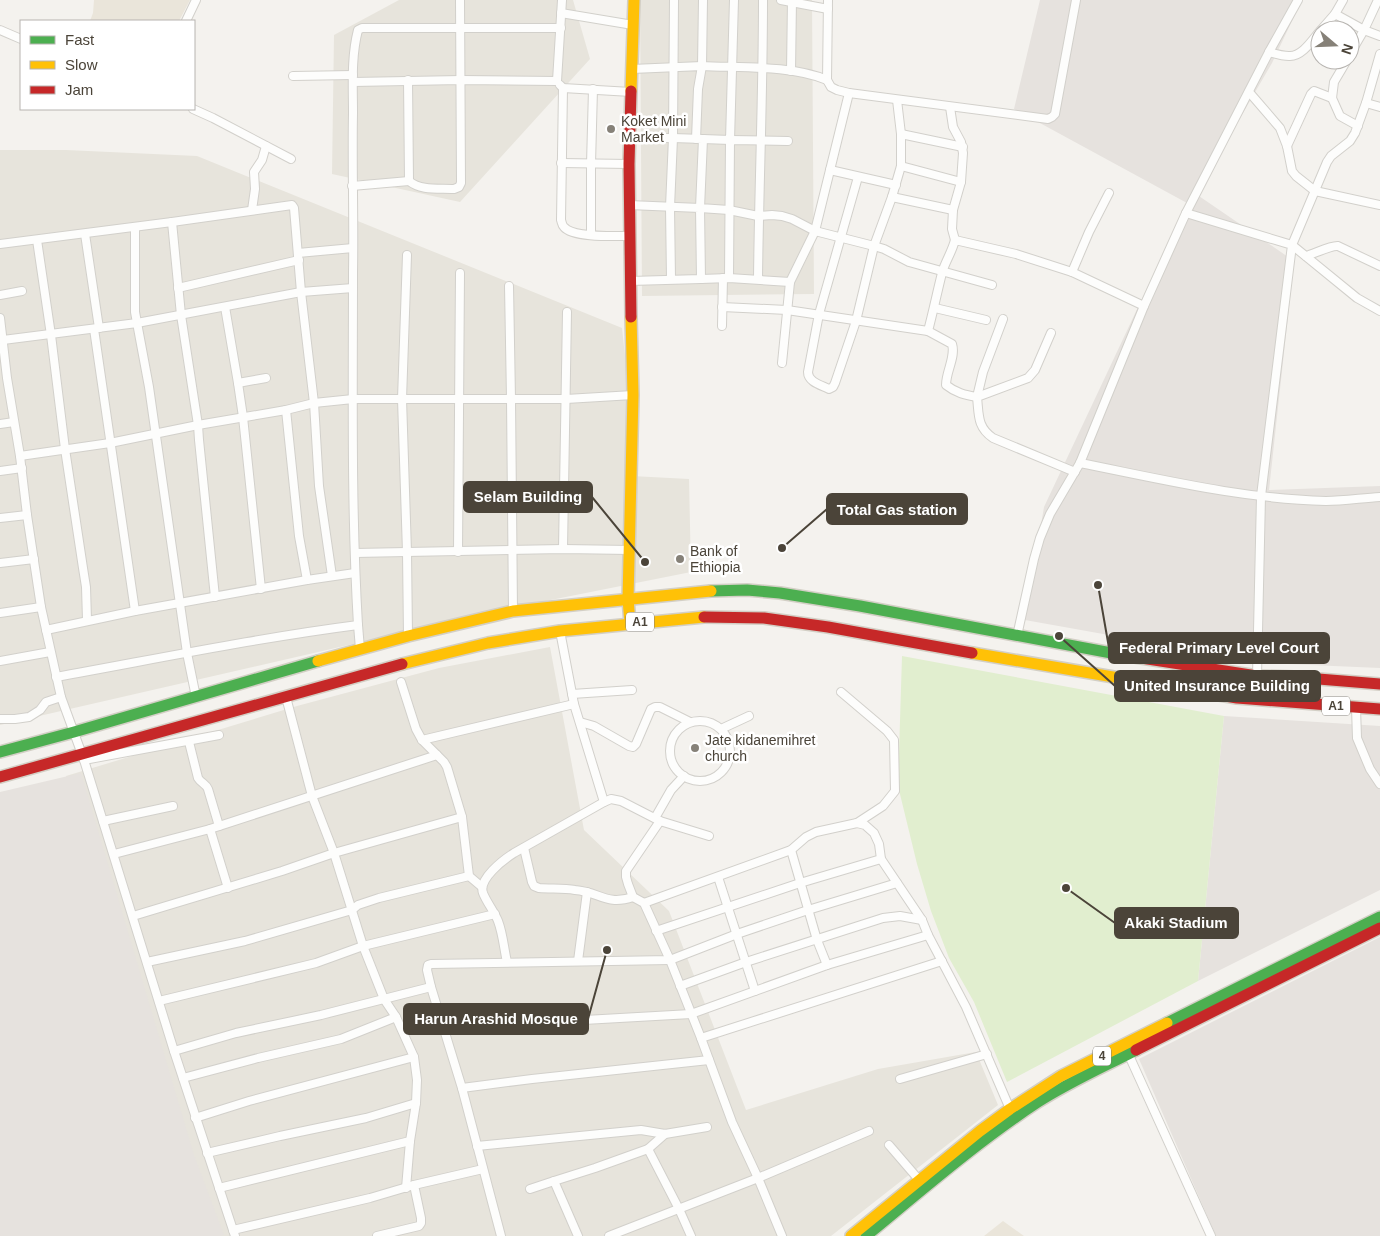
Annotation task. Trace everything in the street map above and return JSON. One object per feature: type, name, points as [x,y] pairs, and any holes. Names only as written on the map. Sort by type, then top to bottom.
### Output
[{"type":"main road","points":[[630,623],[628,599],[633,396],[629,138],[634,0]]},
{"type":"main road","name":"A1","points":[[0,752],[360,649],[513,611],[717,590],[780,593],[1017,636],[1258,676],[1380,684]]},
{"type":"main road","name":"A1","points":[[0,776],[83,757],[398,665],[488,643],[560,631],[701,617],[764,618],[828,627],[1237,698],[1380,709]]},
{"type":"main road","name":"4","points":[[851,1236],[980,1131],[1061,1076],[1126,1049],[1380,917]]},
{"type":"main road","points":[[866,1236],[1014,1117],[1126,1049],[1380,928]]},
{"type":"street","points":[[186,20],[196,0]]},
{"type":"street","points":[[352,186],[409,181],[420,188],[454,189],[459,187],[460,0]]},
{"type":"street","points":[[562,0],[557,81],[563,88],[561,220],[563,226],[572,232],[591,236],[630,236]]},
{"type":"street","points":[[671,280],[670,207],[673,138],[674,0]]},
{"type":"street","points":[[701,279],[698,89],[702,66],[703,0]]},
{"type":"street","points":[[722,326],[729,210],[734,0]]},
{"type":"street","points":[[758,279],[763,0]]},
{"type":"street","points":[[781,0],[828,9]]},
{"type":"street","points":[[827,80],[828,0]]},
{"type":"street","points":[[632,69],[702,66],[791,71],[813,74],[827,80],[837,90],[849,93],[1048,119],[1055,114],[1076,0]]},
{"type":"street","points":[[1017,636],[1034,559],[1050,514],[1080,463],[1144,306],[1186,213],[1298,0]]},
{"type":"street","points":[[1329,20],[1343,0]]},
{"type":"street","points":[[1360,37],[1378,0]]},
{"type":"street","points":[[791,71],[792,1]]},
{"type":"street","points":[[562,12],[633,25]]},
{"type":"street","points":[[1335,14],[1364,30],[1380,36]]},
{"type":"street","points":[[360,649],[355,572],[352,186],[353,78],[358,30],[362,28],[561,28]]},
{"type":"street","points":[[0,30],[20,39]]},
{"type":"street","points":[[1269,52],[1296,56],[1310,42]]},
{"type":"street","points":[[1258,676],[1261,496],[1292,245],[1327,162],[1331,156],[1350,141],[1355,133],[1380,54]]},
{"type":"street","points":[[1341,70],[1334,82],[1332,98],[1340,116],[1358,126]]},
{"type":"street","points":[[293,76],[408,80],[557,81]]},
{"type":"street","points":[[408,80],[409,181]]},
{"type":"street","points":[[563,88],[631,92]]},
{"type":"street","points":[[591,236],[590,164],[593,89]]},
{"type":"street","points":[[1287,146],[1311,94],[1314,91],[1332,98]]},
{"type":"street","points":[[1249,92],[1280,128],[1287,146],[1292,171],[1296,176],[1315,191],[1380,205]]},
{"type":"street","points":[[782,363],[790,282],[815,231],[849,93]]},
{"type":"street","points":[[858,177],[819,314],[808,377],[829,389],[835,384],[856,320],[874,246],[901,166],[901,134],[897,100]]},
{"type":"street","points":[[1366,103],[1380,107]]},
{"type":"street","points":[[928,331],[942,271],[955,240],[952,229],[953,210],[961,182],[963,147],[953,127],[950,107]]},
{"type":"street","points":[[195,110],[291,159]]},
{"type":"street","points":[[901,134],[963,147]]},
{"type":"street","points":[[629,138],[788,141]]},
{"type":"street","points":[[252,210],[255,189],[254,172],[262,160],[266,146]]},
{"type":"street","points":[[561,164],[629,164]]},
{"type":"street","points":[[901,166],[961,182]]},
{"type":"street","points":[[830,170],[896,185]]},
{"type":"street","points":[[1072,272],[1089,232],[1109,193]]},
{"type":"street","points":[[892,197],[953,210]]},
{"type":"street","points":[[0,244],[292,205],[294,208],[314,403],[319,486],[332,576]]},
{"type":"street","points":[[629,205],[729,210],[758,216],[782,216],[815,231],[884,249],[909,262],[992,285]]},
{"type":"street","points":[[1186,213],[1292,245],[1357,298],[1380,311]]},
{"type":"street","points":[[172,222],[181,315],[198,425],[215,597]]},
{"type":"street","points":[[136,227],[135,312],[149,387],[187,653],[196,696]]},
{"type":"street","points":[[85,234],[110,443],[135,611]]},
{"type":"street","points":[[37,240],[86,587],[87,620]]},
{"type":"street","points":[[955,240],[1016,254],[1072,272],[1144,306]]},
{"type":"street","points":[[1306,256],[1334,245],[1380,266]]},
{"type":"street","points":[[178,288],[299,256],[353,248]]},
{"type":"street","points":[[406,255],[402,398],[408,636]]},
{"type":"street","points":[[458,552],[460,274]]},
{"type":"street","points":[[630,281],[726,278],[790,282]]},
{"type":"street","points":[[509,286],[512,398],[513,611]]},
{"type":"street","points":[[3,340],[137,323],[302,292],[353,288]]},
{"type":"street","points":[[0,295],[22,291]]},
{"type":"street","points":[[225,307],[243,417],[261,589]]},
{"type":"street","points":[[722,307],[787,310],[928,331],[952,344],[954,349],[946,378],[946,385],[960,394],[977,397],[1028,378],[1034,370],[1051,333]]},
{"type":"street","points":[[934,308],[986,320]]},
{"type":"street","points":[[563,549],[567,312]]},
{"type":"street","points":[[0,318],[3,340],[4,378],[22,468],[41,607],[61,697],[83,757],[182,1078],[234,1233],[483,1169]]},
{"type":"street","points":[[1003,318],[983,372],[977,397],[982,428],[993,438],[1075,472]]},
{"type":"street","points":[[238,383],[266,378]]},
{"type":"street","points":[[20,456],[110,443],[314,403],[353,399],[566,399],[633,396]]},
{"type":"street","points":[[286,410],[299,536],[306,580]]},
{"type":"street","points":[[0,424],[14,422]]},
{"type":"street","points":[[1080,463],[1221,491],[1261,496],[1326,501],[1380,497]]},
{"type":"street","points":[[0,471],[22,468]]},
{"type":"street","points":[[0,518],[27,515]]},
{"type":"street","points":[[355,554],[563,549],[630,550]]},
{"type":"street","points":[[0,563],[34,559]]},
{"type":"street","points":[[46,630],[87,620],[355,572]]},
{"type":"street","points":[[0,613],[41,607]]},
{"type":"street","points":[[56,677],[318,630],[358,626]]},
{"type":"street","points":[[560,631],[574,704],[604,802]]},
{"type":"street","points":[[0,661],[50,652]]},
{"type":"street","points":[[401,682],[416,729],[422,740],[447,767],[462,816],[469,876],[482,887]]},
{"type":"street","points":[[572,694],[632,690]]},
{"type":"street","points":[[841,692],[887,731],[894,740],[894,791],[882,806],[857,824]]},
{"type":"street","points":[[0,719],[30,717],[40,710],[46,702],[61,697]]},
{"type":"street","points":[[286,697],[312,796],[334,853],[363,946],[384,999],[396,1017],[414,1057],[417,1080],[416,1104],[410,1141],[410,1187],[421,1223],[419,1226],[377,1236]]},
{"type":"street","points":[[422,740],[574,704]]},
{"type":"street","points":[[580,722],[594,726],[633,747],[651,709],[655,707],[660,707],[690,722]]},
{"type":"street","points":[[1356,708],[1357,738],[1366,762],[1380,784]]},
{"type":"street","points":[[721,729],[749,716]]},
{"type":"street","points":[[701,720],[712,723],[721,729],[728,738],[730,749],[729,760],[724,769],[715,776],[705,780],[694,780],[684,776],[676,768],[671,758],[671,747],[677,732],[690,722],[701,720]]},
{"type":"street","points":[[83,757],[189,742],[219,735]]},
{"type":"street","points":[[189,742],[198,778],[208,789],[219,826]]},
{"type":"street","points":[[114,854],[210,829],[437,755]]},
{"type":"street","points":[[684,776],[671,790],[658,820],[626,871],[628,884],[633,897],[644,903],[670,960],[732,1122],[782,1236]]},
{"type":"street","points":[[507,962],[501,929],[483,894],[482,887],[485,880],[506,858],[610,799],[621,801],[658,820],[709,836]]},
{"type":"street","points":[[103,821],[173,806]]},
{"type":"street","points":[[133,916],[282,872],[334,853],[462,816]]},
{"type":"street","points":[[644,903],[791,850],[806,836],[816,832],[857,824],[865,825],[874,833],[882,859],[922,920],[966,1007],[1010,1109]]},
{"type":"street","points":[[210,829],[228,888]]},
{"type":"street","points":[[524,848],[534,886],[588,892],[617,901],[633,897]]},
{"type":"street","points":[[791,850],[817,940],[827,965]]},
{"type":"street","points":[[656,931],[800,883],[882,859]]},
{"type":"street","points":[[147,962],[245,941],[352,910],[358,905],[379,898],[469,876]]},
{"type":"street","points":[[718,877],[755,991]]},
{"type":"street","points":[[501,1236],[462,1088],[431,987],[427,970],[428,965],[670,960],[737,934],[897,883]]},
{"type":"street","points":[[578,961],[588,892]]},
{"type":"street","points":[[159,1001],[316,962],[363,946],[494,914]]},
{"type":"street","points":[[680,986],[746,962],[890,916],[922,920]]},
{"type":"street","points":[[443,1028],[691,1014],[827,965],[928,935]]},
{"type":"street","points":[[701,1038],[942,961]]},
{"type":"street","points":[[174,1051],[236,1033],[321,1015],[431,987]]},
{"type":"street","points":[[182,1078],[258,1058],[340,1040],[396,1017]]},
{"type":"street","points":[[1126,1049],[1211,1236]]},
{"type":"street","points":[[900,1078],[987,1054]]},
{"type":"street","points":[[195,1118],[249,1101],[414,1057]]},
{"type":"street","points":[[462,1088],[708,1060]]},
{"type":"street","points":[[207,1153],[366,1118],[416,1104]]},
{"type":"street","points":[[477,1146],[641,1130],[666,1134],[707,1128]]},
{"type":"street","points":[[609,1236],[758,1178],[869,1131]]},
{"type":"street","points":[[530,1189],[648,1149],[666,1134]]},
{"type":"street","points":[[219,1188],[410,1141]]},
{"type":"street","points":[[889,1145],[920,1181]]},
{"type":"street","points":[[648,1149],[691,1236]]},
{"type":"street","points":[[554,1181],[578,1236]]},
{"type":"shaded area","points":[[94,0],[190,0],[180,20],[90,20]]},
{"type":"shaded area","points":[[399,0],[573,0],[590,59],[460,202],[332,174],[334,35]]},
{"type":"shaded area","points":[[640,0],[812,0],[814,294],[642,296]]},
{"type":"shaded area","points":[[1040,0],[1302,0],[1272,63],[1196,194],[1294,261],[1269,490],[1380,486],[1380,668],[1265,663],[1025,620],[1044,507],[1187,203],[1014,109]]},
{"type":"shaded area","points":[[0,150],[66,150],[197,156],[622,328],[630,403],[632,476],[689,479],[691,572],[505,609],[0,725]]},
{"type":"shaded area","points":[[550,647],[584,830],[669,911],[746,1110],[878,1069],[976,1052],[998,1105],[831,1236],[199,1236],[207,1233],[66,776],[297,706],[439,668]]},
{"type":"shaded area","points":[[1224,716],[1380,726],[1380,890],[1198,981]]},
{"type":"shaded area","points":[[81,773],[194,1155],[224,1235],[0,1236],[0,792]]},
{"type":"shaded area","points":[[1380,937],[1380,1236],[1216,1236],[1139,1059]]},
{"type":"shaded area","points":[[1003,1221],[1024,1236],[984,1236]]},
{"type":"green space","points":[[902,656],[1224,716],[1198,981],[1007,1082],[974,1002],[949,958],[931,911],[917,864],[898,786]]},
{"type":"traffic: fast","points":[[711,591],[747,590],[780,593],[1122,655]]},
{"type":"traffic: fast","points":[[0,752],[318,661]]},
{"type":"traffic: fast","points":[[1167,1023],[1380,917]]},
{"type":"traffic: fast","points":[[866,1236],[1015,1117],[1062,1088],[1136,1050]]},
{"type":"traffic: slow","points":[[631,91],[634,0]]},
{"type":"traffic: slow","points":[[630,623],[628,599],[633,395],[631,317]]},
{"type":"traffic: slow","points":[[318,661],[408,636],[513,611],[711,591]]},
{"type":"traffic: slow","points":[[402,664],[488,643],[560,631],[704,617]]},
{"type":"traffic: slow","points":[[972,653],[1196,691]]},
{"type":"traffic: slow","points":[[851,1236],[980,1131],[1010,1109],[1061,1076],[1167,1023]]},
{"type":"traffic: jam","points":[[631,91],[629,164],[631,317]]},
{"type":"traffic: jam","points":[[704,617],[764,618],[828,627],[972,653]]},
{"type":"traffic: jam","points":[[1122,655],[1257,676],[1380,684]]},
{"type":"traffic: jam","points":[[0,777],[402,664]]},
{"type":"traffic: jam","points":[[1196,691],[1237,698],[1380,709]]},
{"type":"traffic: jam","points":[[1136,1050],[1380,928]]},
{"type":"place","name":"Koket Mini Market","points":[[611,129]]},
{"type":"place","name":"Total Gas station","points":[[782,548]]},
{"type":"place","name":"Bank of Ethiopia","points":[[680,559]]},
{"type":"place","name":"Selam Building","points":[[645,562]]},
{"type":"place","name":"Federal Primary Level Court","points":[[1098,585]]},
{"type":"place","name":"United Insurance Building","points":[[1059,636]]},
{"type":"place","name":"Jate kidanemihret church","points":[[695,748]]},
{"type":"place","name":"Akaki Stadium","points":[[1066,888]]},
{"type":"place","name":"Harun Arashid Mosque","points":[[607,950]]}]
